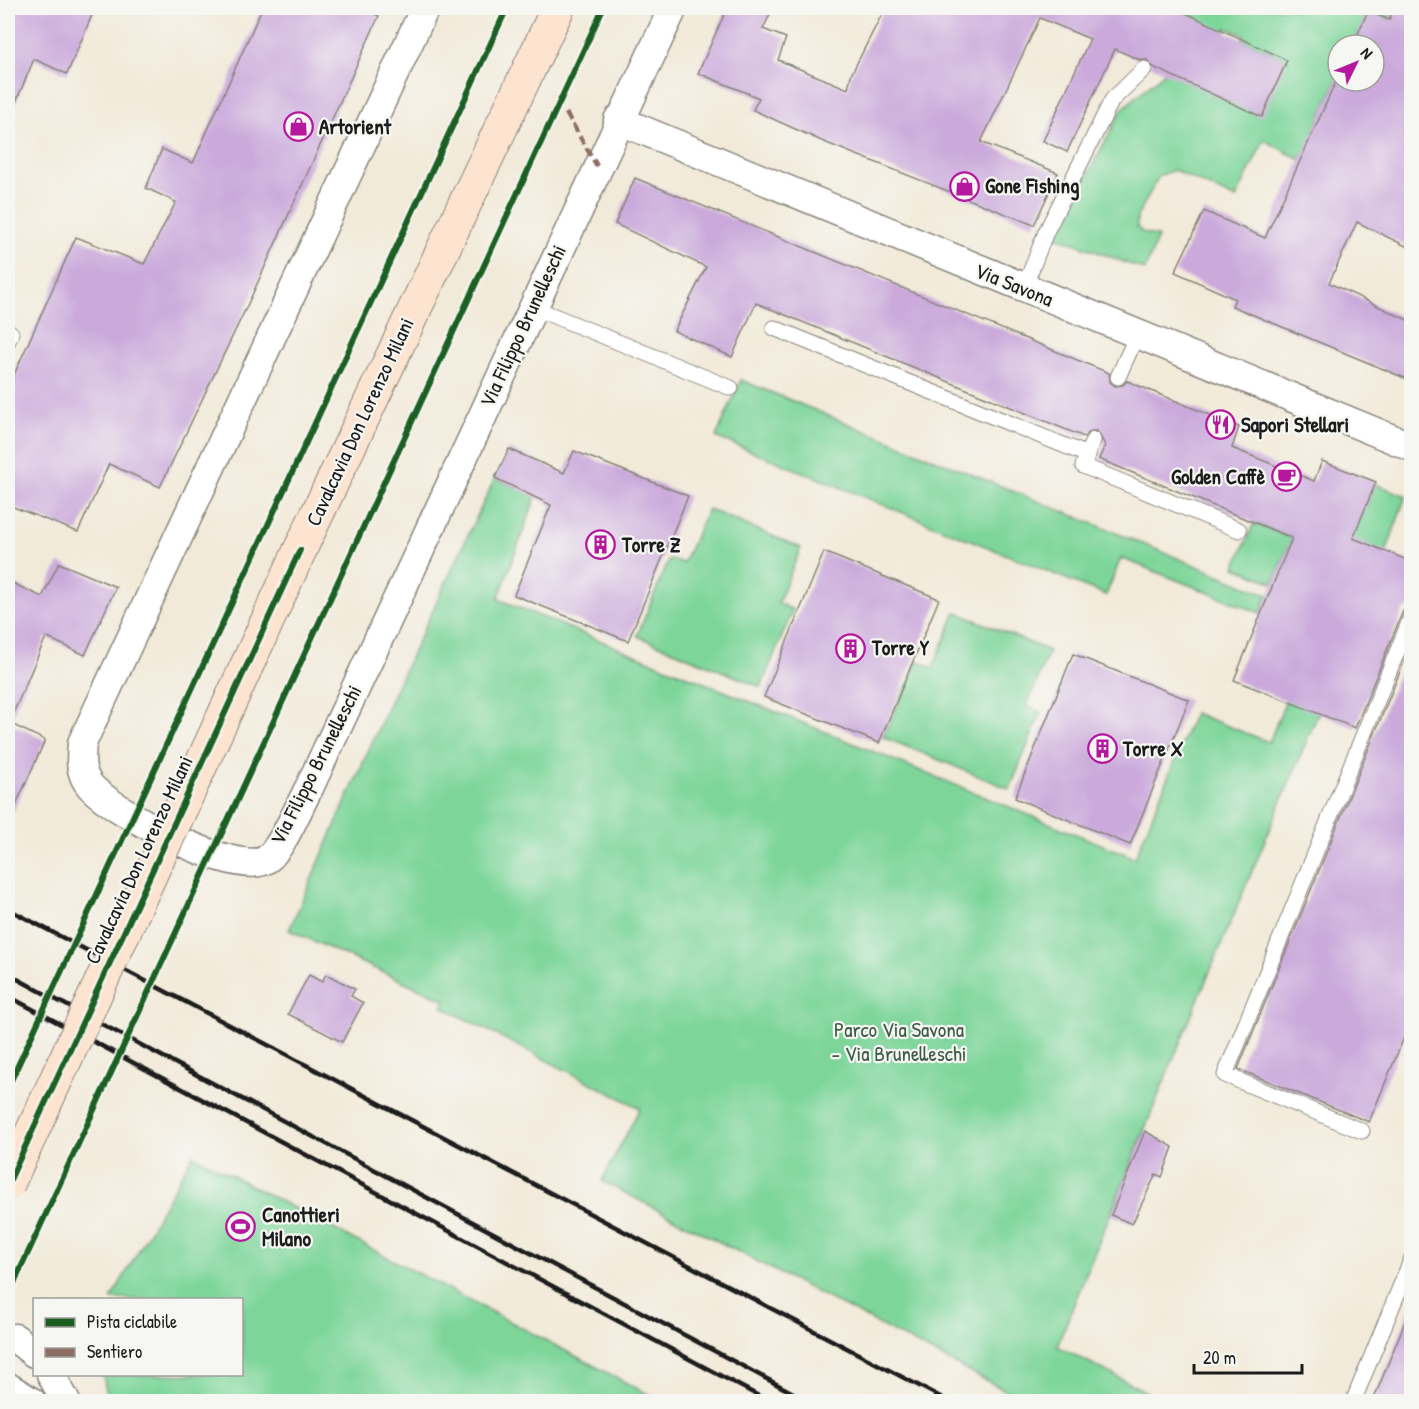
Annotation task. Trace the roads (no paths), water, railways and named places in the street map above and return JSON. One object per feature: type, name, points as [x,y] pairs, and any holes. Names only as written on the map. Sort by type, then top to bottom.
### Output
[{"type":"main road","name":"Cavalcavia Don Lorenzo Milani","points":[[8,1184],[300,550],[554,12]]},
{"type":"street","name":"Via Filippo Brunelleschi","points":[[425,8],[82,743],[83,772],[89,784],[102,796],[124,812],[204,852],[239,864],[253,865],[267,860],[278,846],[309,788],[618,120],[673,8]]},
{"type":"street","name":"Via Savona","points":[[618,120],[1412,447]]},
{"type":"street","points":[[52,1376],[66,1401]]},
{"type":"lane","points":[[1024,288],[1046,232],[1112,100],[1144,69]]},
{"type":"lane","points":[[532,307],[731,388]]},
{"type":"lane","points":[[774,328],[1090,448],[1083,466],[1239,530]]},
{"type":"lane","points":[[8,331],[11,333],[8,341]]},
{"type":"lane","points":[[1118,377],[1137,335]]},
{"type":"lane","points":[[1362,1131],[1225,1076],[1412,615]]},
{"type":"lane","points":[[1353,1401],[1412,1258]]},
{"type":"lane","points":[[23,1396],[44,1376]]},
{"type":"railway","points":[[8,909],[950,1402]]},
{"type":"railway","points":[[8,974],[810,1402]]},
{"type":"railway","points":[[8,996],[770,1402]]},
{"type":"place","name":"Artorient","points":[[298,127]]},
{"type":"place","name":"Gone Fishing","points":[[964,186]]},
{"type":"place","name":"Sapori Stellari","points":[[1220,425]]},
{"type":"place","name":"Golden Caffè","points":[[1286,477]]},
{"type":"place","name":"Torre Z","points":[[601,545]]},
{"type":"place","name":"Torre Y","points":[[851,648]]},
{"type":"place","name":"Torre X","points":[[1102,749]]},
{"type":"place","name":"Canottieri Milano","points":[[241,1227]]},
{"type":"park label","name":"Parco Via Savona - Via Brunelleschi","points":[[899,1042]]}]
